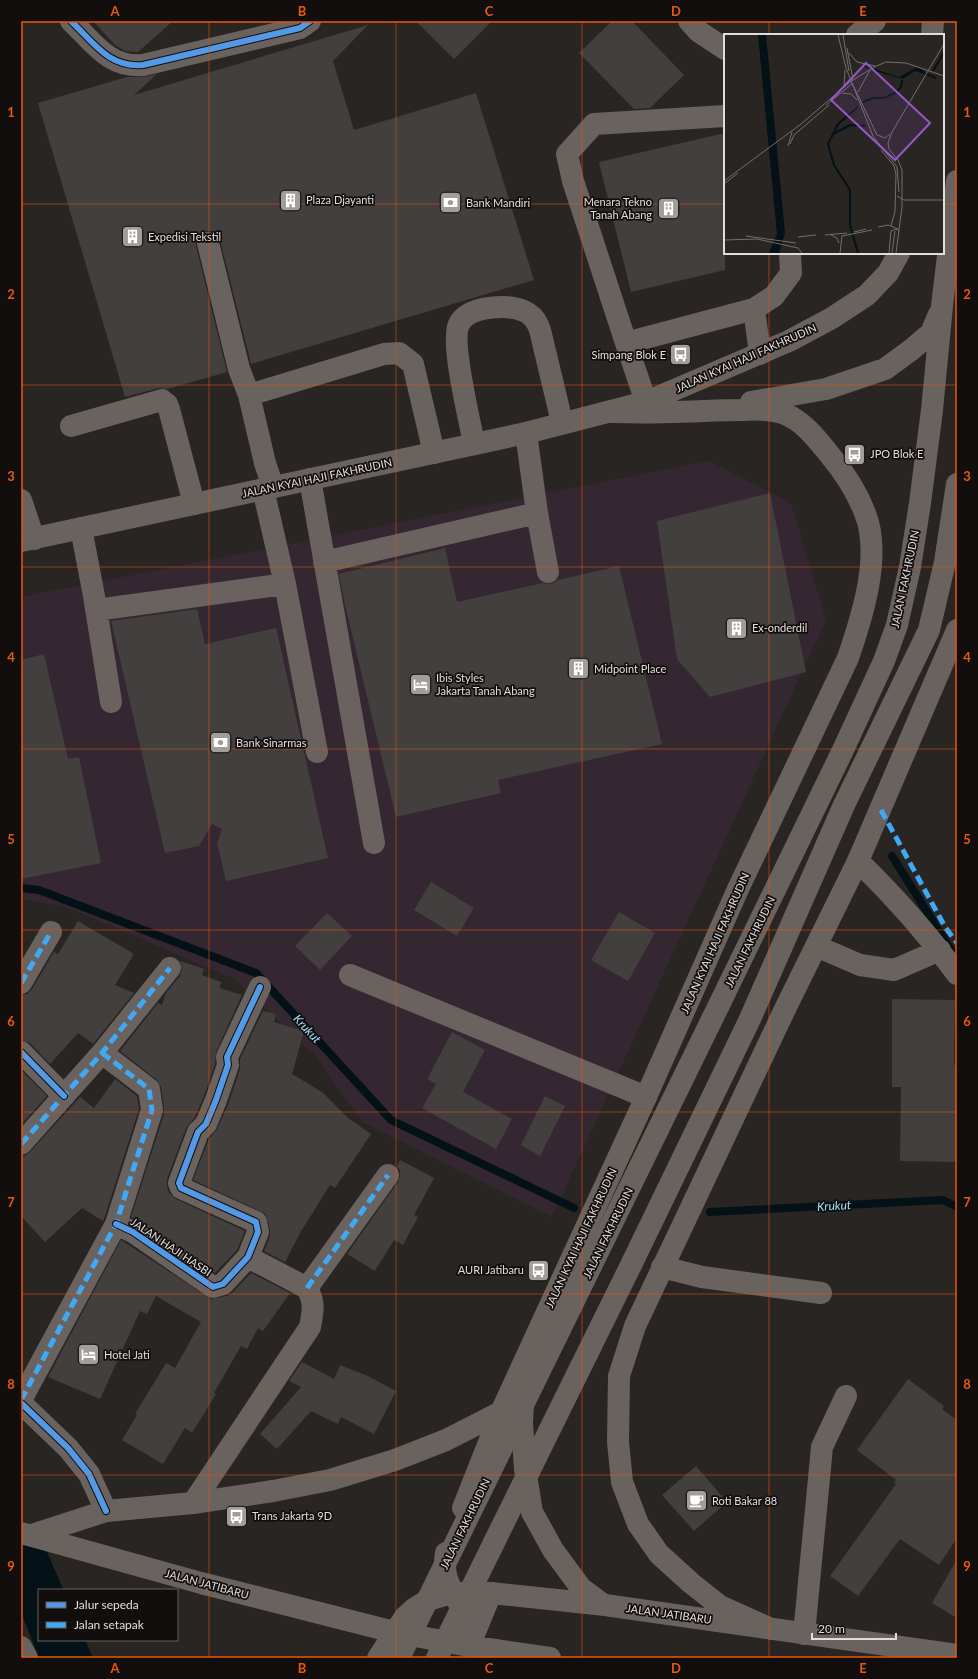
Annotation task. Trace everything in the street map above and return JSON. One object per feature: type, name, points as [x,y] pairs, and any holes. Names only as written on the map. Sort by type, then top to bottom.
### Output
[{"type":"main road","points":[[932,34],[933,21]]},
{"type":"main road","name":"JALAN FAKHRUDIN","points":[[399,1658],[719,1005],[843,750],[884,661],[897,625],[910,567],[920,503],[932,410],[942,306],[957,181]]},
{"type":"main road","name":"JALAN KYAI HAJI FAKHRUDIN","points":[[27,540],[526,433],[646,402],[789,341],[832,318],[867,295],[888,273],[898,254]]},
{"type":"main road","points":[[708,410],[826,388],[885,369],[931,333],[942,306]]},
{"type":"main road","name":"JALAN KYAI HAJI FAKHRUDIN","points":[[466,1652],[468,1625],[446,1578],[444,1563],[446,1550],[501,1412],[646,1097],[738,890],[848,658],[861,621],[872,548],[866,515],[852,486],[818,440],[802,424],[785,414],[766,409],[612,412]]},
{"type":"main road","points":[[929,630],[945,562],[957,484]]},
{"type":"main road","points":[[437,1658],[750,1019],[844,805],[929,630],[957,560]]},
{"type":"main road","points":[[771,1629],[720,1606],[691,1583],[659,1554],[638,1524],[622,1482],[618,1442],[619,1376],[635,1326],[858,861],[957,630]]},
{"type":"main road","points":[[526,1359],[522,1423],[525,1469],[532,1512],[553,1550],[581,1588],[605,1605]]},
{"type":"main road","points":[[26,1534],[106,1511],[193,1503],[273,1491],[337,1478],[395,1460],[446,1440],[501,1412]]},
{"type":"main road","name":"JALAN JATIBARU","points":[[26,1534],[201,1583],[394,1632],[466,1652],[550,1658]]},
{"type":"main road","name":"JALAN JATIBARU","points":[[394,1632],[405,1617],[415,1608],[428,1600],[452,1593],[491,1593],[605,1605],[957,1655]]},
{"type":"main road","points":[[466,1652],[491,1593]]},
{"type":"main road","points":[[378,1658],[394,1632]]},
{"type":"main road","points":[[21,1647],[27,1658]]},
{"type":"street","points":[[71,21],[106,56],[117,63],[131,66],[143,65],[296,29],[310,21]]},
{"type":"street","points":[[689,21],[698,30],[724,48]]},
{"type":"street","points":[[858,34],[874,21]]},
{"type":"street","points":[[646,402],[573,181],[567,154],[594,124],[724,116]]},
{"type":"street","points":[[208,243],[239,369],[249,395],[265,463],[285,584],[317,752]]},
{"type":"street","points":[[626,343],[754,309],[774,296],[791,273],[790,254]]},
{"type":"street","points":[[474,444],[458,356],[457,339],[459,324],[466,314],[496,307],[512,307],[527,311],[538,324],[562,423]]},
{"type":"street","points":[[754,309],[760,354]]},
{"type":"street","points":[[249,395],[384,354],[399,353],[413,364],[434,453]]},
{"type":"street","points":[[71,426],[162,400],[167,404],[169,409],[194,504]]},
{"type":"street","points":[[526,433],[537,513],[548,572]]},
{"type":"street","points":[[310,479],[374,843]]},
{"type":"street","points":[[21,500],[27,540]]},
{"type":"street","points":[[324,562],[537,513]]},
{"type":"street","points":[[81,528],[111,702]]},
{"type":"street","points":[[96,610],[285,584]]},
{"type":"street","points":[[858,861],[899,902],[940,950],[957,974]]},
{"type":"street","points":[[21,983],[51,932]]},
{"type":"street","points":[[816,946],[860,965],[894,970],[940,950]]},
{"type":"street","points":[[21,1144],[102,1053],[170,968]]},
{"type":"street","points":[[350,975],[646,1097]]},
{"type":"street","name":"JALAN HAJI HASBI","points":[[116,1224],[133,1232],[213,1287],[223,1284],[248,1257],[258,1232],[256,1222],[181,1188],[179,1182],[198,1132],[206,1124],[216,1100],[228,1065],[227,1057],[260,987]]},
{"type":"street","points":[[21,1052],[64,1096]]},
{"type":"street","name":"JALAN HAJI HASBI","points":[[21,1400],[116,1224],[152,1110],[149,1089],[102,1053]]},
{"type":"street","points":[[307,1288],[388,1174]]},
{"type":"street","points":[[193,1503],[310,1326],[314,1309],[312,1296],[307,1288],[248,1257]]},
{"type":"street","points":[[662,1267],[702,1277],[821,1293]]},
{"type":"street","points":[[804,1634],[822,1447],[846,1396]]},
{"type":"street","points":[[21,1403],[68,1448],[89,1474],[106,1511]]},
{"type":"shaded area","points":[[709,461],[791,503],[826,620],[552,1217],[362,1122],[314,1054],[234,979],[67,907],[21,899],[21,597]]},
{"type":"shaded area","points":[[21,1604],[38,1610],[38,1641],[85,1641],[93,1658],[39,1658],[21,1612]]},
{"type":"building","points":[[93,21],[173,21],[138,52],[125,51],[115,45]]},
{"type":"building","points":[[416,21],[492,21],[454,59]]},
{"type":"building","points":[[612,21],[632,21],[684,75],[650,108],[634,109],[579,53]]},
{"type":"building","points":[[368,25],[333,61],[354,130],[476,93],[534,280],[251,364],[220,240],[212,231],[205,231],[196,239],[196,246],[227,372],[167,389],[159,388],[125,397],[38,103],[127,77],[143,77],[157,74],[134,95]]},
{"type":"building","name":"Menara Tekno Tanah Abang","points":[[724,133],[725,270],[631,292],[599,162]]},
{"type":"building","name":"Ex-onderdil","points":[[770,493],[806,672],[710,697],[677,659],[657,521]]},
{"type":"building","points":[[445,548],[457,602],[543,583],[551,584],[558,580],[619,566],[662,744],[498,780],[501,793],[396,817],[345,605],[339,574]]},
{"type":"building","name":"Bank Sinarmas","points":[[197,609],[205,644],[276,628],[328,858],[226,881],[217,843],[222,829],[212,824],[199,846],[165,853],[111,621]]},
{"type":"building","points":[[44,654],[68,759],[79,757],[101,863],[21,879],[21,660]]},
{"type":"building","points":[[431,882],[474,908],[457,936],[414,910]]},
{"type":"building","points":[[619,912],[655,933],[628,981],[591,960]]},
{"type":"building","points":[[327,913],[352,936],[320,970],[295,946]]},
{"type":"building","points":[[78,921],[134,954],[115,985],[134,993],[93,1044],[78,1033],[50,1064],[30,1043],[21,1040],[21,995],[27,994],[32,989],[54,952],[58,954]]},
{"type":"building","points":[[180,961],[204,969],[202,975],[221,982],[220,988],[242,995],[216,1052],[215,1064],[204,1096],[195,1117],[186,1128],[167,1179],[169,1193],[176,1199],[245,1231],[237,1250],[215,1273],[131,1217],[164,1114],[164,1108],[161,1087],[157,1080],[120,1051],[158,1003],[162,1005],[166,993],[180,976],[182,970]]},
{"type":"building","points":[[892,999],[955,1000],[954,1065],[957,1065],[957,1162],[900,1161],[901,1087],[892,1087]]},
{"type":"building","points":[[263,1011],[276,1014],[274,1022],[304,1031],[292,1074],[322,1092],[347,1117],[371,1134],[335,1188],[330,1185],[300,1233],[285,1262],[264,1251],[270,1237],[266,1214],[193,1180],[209,1139],[217,1129],[228,1105],[240,1069],[240,1059]]},
{"type":"building","points":[[452,1032],[485,1050],[463,1092],[512,1119],[496,1149],[422,1108],[436,1084],[427,1079]]},
{"type":"building","points":[[21,1070],[47,1096],[21,1125]]},
{"type":"building","points":[[115,1079],[137,1096],[139,1109],[104,1219],[103,1221],[82,1208],[45,1242],[21,1216],[21,1156],[25,1156],[30,1152],[80,1097],[94,1108]]},
{"type":"building","points":[[545,1096],[565,1106],[540,1156],[521,1145]]},
{"type":"building","points":[[400,1160],[434,1178],[414,1215],[418,1217],[403,1245],[394,1240],[375,1271],[347,1254],[398,1182],[400,1170],[397,1167]]},
{"type":"building","points":[[121,1240],[211,1299],[227,1296],[232,1293],[251,1273],[290,1293],[263,1331],[258,1328],[247,1349],[241,1346],[214,1393],[216,1394],[192,1433],[185,1428],[163,1464],[122,1440],[137,1415],[135,1414],[166,1363],[175,1368],[201,1322],[156,1296],[147,1314],[140,1311],[100,1399],[48,1377]]},
{"type":"building","points":[[302,1362],[334,1379],[340,1365],[368,1376],[396,1391],[374,1434],[341,1417],[338,1424],[311,1411],[277,1449],[260,1434],[301,1387],[289,1381]]},
{"type":"building","points":[[908,1379],[944,1406],[942,1409],[957,1420],[957,1538],[939,1565],[900,1539],[858,1596],[830,1576],[896,1484],[894,1483],[896,1480],[857,1450]]},
{"type":"building","points":[[696,1466],[727,1502],[694,1531],[662,1495]]},
{"type":"building","points":[[957,1559],[957,1618],[932,1603]]},
{"type":"waterway","points":[[892,856],[951,950]]},
{"type":"waterway","name":"Krukut","points":[[21,888],[39,890],[256,973],[391,1120],[574,1208]]},
{"type":"waterway","name":"Krukut","points":[[710,1212],[943,1200],[957,1207]]},
{"type":"waterway","points":[[21,1555],[38,1594]]},
{"type":"marked path","points":[[881,810],[945,927],[957,943]]},
{"type":"marked path","points":[[21,983],[51,932]]},
{"type":"marked path","points":[[21,1144],[102,1053],[170,968]]},
{"type":"marked path","points":[[21,1400],[116,1224],[152,1110],[149,1089],[102,1053]]},
{"type":"marked path","points":[[307,1288],[388,1175]]},
{"type":"cycle path","points":[[71,21],[95,45],[111,58],[131,65],[143,65],[300,28],[310,21]]},
{"type":"cycle path","points":[[116,1224],[133,1232],[213,1287],[223,1284],[248,1257],[258,1232],[256,1222],[181,1188],[179,1183],[198,1132],[206,1124],[216,1100],[228,1065],[227,1057],[260,987]]},
{"type":"cycle path","points":[[21,1052],[64,1096]]},
{"type":"cycle path","points":[[21,1403],[68,1448],[89,1474],[106,1511]]},
{"type":"place","name":"Plaza Djayanti","points":[[291,200]]},
{"type":"place","name":"Bank Mandiri","points":[[450,203]]},
{"type":"place","name":"Menara Tekno Tanah Abang","points":[[668,208]]},
{"type":"place","name":"Expedisi Tekstil","points":[[133,237]]},
{"type":"place","name":"Simpang Blok E","points":[[681,355]]},
{"type":"place","name":"JPO Blok E","points":[[855,454]]},
{"type":"place","name":"Ex-onderdil","points":[[736,628]]},
{"type":"place","name":"Midpoint Place","points":[[579,669]]},
{"type":"place","name":"Ibis Styles Jakarta Tanah Abang","points":[[420,684]]},
{"type":"place","name":"Bank Sinarmas","points":[[221,743]]},
{"type":"place","name":"AURI Jatibaru","points":[[539,1270]]},
{"type":"place","name":"Hotel Jati","points":[[88,1355]]},
{"type":"place","name":"Roti Bakar 88","points":[[697,1501]]},
{"type":"place","name":"Trans Jakarta 9D","points":[[236,1516]]}]
